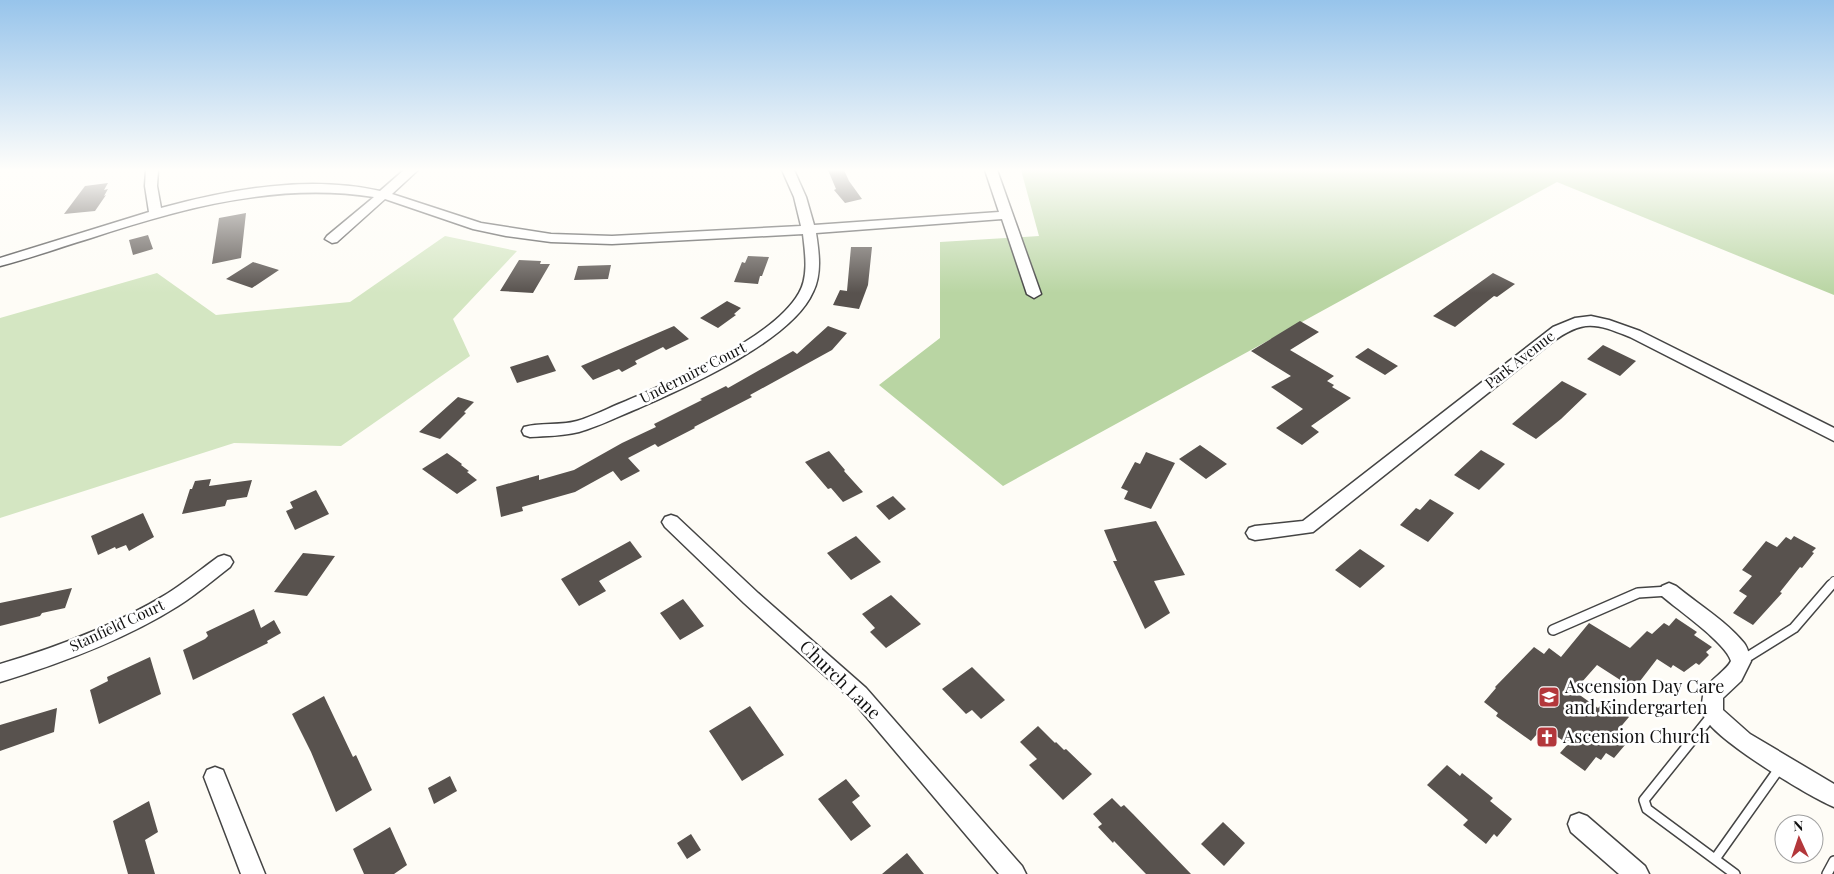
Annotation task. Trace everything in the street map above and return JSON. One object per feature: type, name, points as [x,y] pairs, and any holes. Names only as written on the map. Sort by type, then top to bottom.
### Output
[{"type":"street","points":[[0,262],[165,211]]},
{"type":"street","points":[[332,239],[364,211]]},
{"type":"street","points":[[431,211],[466,223],[515,234],[585,240],[808,230],[1006,215]]},
{"type":"street","name":"Undermire Court","points":[[530,431],[571,428],[590,422],[718,364],[781,322],[806,294],[812,270],[808,230],[802,211]]},
{"type":"street","points":[[1005,211],[1034,294]]},
{"type":"street","name":"Park Avenue","points":[[1255,533],[1307,527],[1525,357],[1550,335],[1568,324],[1591,319],[1610,323],[1635,334],[1834,435]]},
{"type":"street","name":"Church Lane","points":[[671,522],[751,598],[859,694],[1014,874]]},
{"type":"street","name":"Stanfield Court","points":[[0,673],[58,653],[129,624],[163,606],[224,562]]},
{"type":"street","points":[[1670,591],[1721,633],[1738,650],[1741,661],[1734,675],[1713,694],[1713,714],[1743,741],[1834,796]]},
{"type":"street","points":[[215,777],[253,874]]},
{"type":"street","points":[[1579,824],[1637,874]]},
{"type":"lane","points":[[1741,661],[1794,628],[1834,581]]},
{"type":"lane","points":[[1553,630],[1638,593],[1670,591]]},
{"type":"lane","points":[[1713,714],[1644,800],[1647,809],[1735,874]]},
{"type":"lane","points":[[1715,859],[1782,765]]},
{"type":"lane","points":[[1827,874],[1834,861]]},
{"type":"green space","points":[[1032,211],[1505,211],[1003,486],[879,385],[940,338],[940,242],[1039,236]]},
{"type":"green space","points":[[1628,211],[1834,211],[1834,295]]},
{"type":"green space","points":[[445,236],[517,251],[453,319],[470,356],[341,446],[234,443],[0,518],[0,318],[157,273],[216,315],[350,302]]},
{"type":"building","points":[[66,211],[95,211],[95,211],[64,214]]},
{"type":"building","points":[[246,213],[241,258],[212,264],[219,218]]},
{"type":"building","points":[[148,235],[153,249],[133,255],[129,240]]},
{"type":"building","points":[[851,247],[872,247],[868,285],[859,309],[833,305],[840,290],[847,291]]},
{"type":"building","points":[[748,256],[769,257],[758,284],[734,282],[742,262],[745,263]]},
{"type":"building","points":[[519,260],[541,261],[540,264],[550,264],[533,293],[500,291]]},
{"type":"building","points":[[253,262],[279,270],[252,288],[226,279]]},
{"type":"building","points":[[611,265],[608,279],[574,280],[578,266]]},
{"type":"building","points":[[1493,273],[1515,284],[1497,297],[1494,296],[1455,327],[1433,316]]},
{"type":"building","points":[[727,301],[741,308],[734,314],[736,315],[718,328],[700,318]]},
{"type":"building","points":[[1300,321],[1319,332],[1290,350],[1334,376],[1327,381],[1334,385],[1332,387],[1351,398],[1311,426],[1319,432],[1302,445],[1276,428],[1303,409],[1271,387],[1291,376],[1251,351]]},
{"type":"building","points":[[674,326],[689,339],[666,350],[663,347],[635,361],[637,364],[622,372],[619,369],[593,380],[581,366]]},
{"type":"building","points":[[828,326],[847,333],[832,350],[695,428],[658,447],[655,444],[628,458],[640,471],[621,481],[613,471],[575,492],[522,507],[523,511],[501,517],[496,487],[539,475],[539,480],[574,470],[622,443],[656,427],[654,424],[702,400],[700,399],[726,386],[728,388],[793,351],[797,354]]},
{"type":"building","points":[[1603,345],[1636,361],[1620,376],[1587,359]]},
{"type":"building","points":[[1368,348],[1398,366],[1385,375],[1355,357]]},
{"type":"building","points":[[548,355],[556,371],[517,383],[510,367]]},
{"type":"building","points":[[1562,381],[1587,394],[1561,419],[1536,439],[1512,424]]},
{"type":"building","points":[[458,397],[474,402],[464,412],[466,413],[440,439],[419,432]]},
{"type":"building","points":[[1200,445],[1227,464],[1206,479],[1179,459]]},
{"type":"building","points":[[1481,450],[1505,464],[1479,490],[1454,475]]},
{"type":"building","points":[[829,451],[863,492],[843,502],[831,488],[828,489],[805,462]]},
{"type":"building","points":[[1146,452],[1175,463],[1151,509],[1124,499],[1128,491],[1121,488],[1135,462],[1140,464]]},
{"type":"building","points":[[447,453],[462,464],[469,471],[467,472],[477,480],[457,494],[422,469]]},
{"type":"building","points":[[211,479],[209,486],[252,480],[247,497],[227,500],[225,506],[182,514],[190,489],[192,489],[195,481]]},
{"type":"building","points":[[316,490],[329,514],[295,530],[286,511],[293,508],[290,502]]},
{"type":"building","points":[[893,496],[906,509],[889,520],[876,506]]},
{"type":"building","points":[[1430,499],[1454,513],[1428,542],[1400,525],[1416,508],[1420,510]]},
{"type":"building","points":[[143,513],[154,537],[129,551],[126,545],[116,549],[115,547],[98,555],[91,536]]},
{"type":"building","points":[[1156,521],[1185,575],[1154,581],[1170,613],[1145,629],[1113,561],[1117,561],[1104,530]]},
{"type":"building","points":[[856,536],[881,562],[851,580],[827,553]]},
{"type":"building","points":[[1794,536],[1816,548],[1812,552],[1814,553],[1802,568],[1800,567],[1780,592],[1782,593],[1753,625],[1733,613],[1747,596],[1739,591],[1752,576],[1742,570],[1766,541],[1777,547],[1786,537],[1791,540]]},
{"type":"building","points":[[630,541],[642,557],[599,581],[606,591],[579,606],[561,579]]},
{"type":"building","points":[[1360,549],[1385,566],[1360,588],[1335,570]]},
{"type":"building","points":[[303,553],[335,556],[307,596],[274,592]]},
{"type":"building","points":[[72,588],[65,608],[0,626],[0,603]]},
{"type":"building","points":[[891,595],[921,624],[886,648],[870,632],[875,628],[862,614]]},
{"type":"building","points":[[683,599],[704,626],[680,640],[660,613]]},
{"type":"building","points":[[254,609],[261,628],[274,620],[281,633],[267,641],[268,643],[193,680],[183,650],[205,639],[208,636],[206,632]]},
{"type":"building","points":[[1676,618],[1697,632],[1694,635],[1712,647],[1706,652],[1709,655],[1699,665],[1696,663],[1684,672],[1673,665],[1671,668],[1657,659],[1637,685],[1631,681],[1628,685],[1597,665],[1574,691],[1598,708],[1605,701],[1629,717],[1618,730],[1622,733],[1618,740],[1625,745],[1614,758],[1606,753],[1601,760],[1596,757],[1585,771],[1560,753],[1568,744],[1543,727],[1531,741],[1496,716],[1498,713],[1484,702],[1495,687],[1534,647],[1544,654],[1549,648],[1561,657],[1589,623],[1630,648],[1647,631],[1652,634],[1664,623],[1669,626]]},
{"type":"building","points":[[150,657],[161,694],[99,724],[90,690],[108,681],[107,677]]},
{"type":"building","points":[[972,667],[1005,700],[981,719],[972,710],[966,714],[942,689]]},
{"type":"building","points":[[324,696],[353,757],[356,755],[372,790],[336,812],[311,752],[292,714]]},
{"type":"building","points":[[750,706],[784,755],[742,781],[709,731]]},
{"type":"building","points":[[57,708],[54,732],[0,751],[0,725]]},
{"type":"building","points":[[1038,726],[1092,774],[1063,800],[1029,765],[1037,759],[1020,742]]},
{"type":"building","points":[[1447,765],[1460,776],[1462,773],[1493,798],[1490,801],[1512,819],[1497,837],[1494,834],[1486,844],[1463,825],[1468,820],[1427,785]]},
{"type":"building","points":[[450,776],[457,791],[434,804],[428,788]]},
{"type":"building","points":[[846,779],[860,796],[852,802],[871,826],[851,841],[818,799]]},
{"type":"building","points":[[1112,798],[1121,807],[1124,805],[1191,874],[1146,874],[1114,841],[1113,843],[1098,827],[1102,824],[1093,814]]},
{"type":"building","points":[[149,801],[158,832],[145,840],[155,874],[128,874],[113,821]]},
{"type":"building","points":[[1223,822],[1245,843],[1224,866],[1201,844]]},
{"type":"building","points":[[390,827],[407,865],[394,874],[364,874],[353,849]]},
{"type":"building","points":[[691,834],[701,850],[687,859],[677,843]]},
{"type":"building","points":[[907,853],[924,874],[882,874]]},
{"type":"place","name":"Ascension Day Care and Kindergarten","points":[[1549,697]]},
{"type":"place","name":"Ascension Church","points":[[1547,737]]}]
